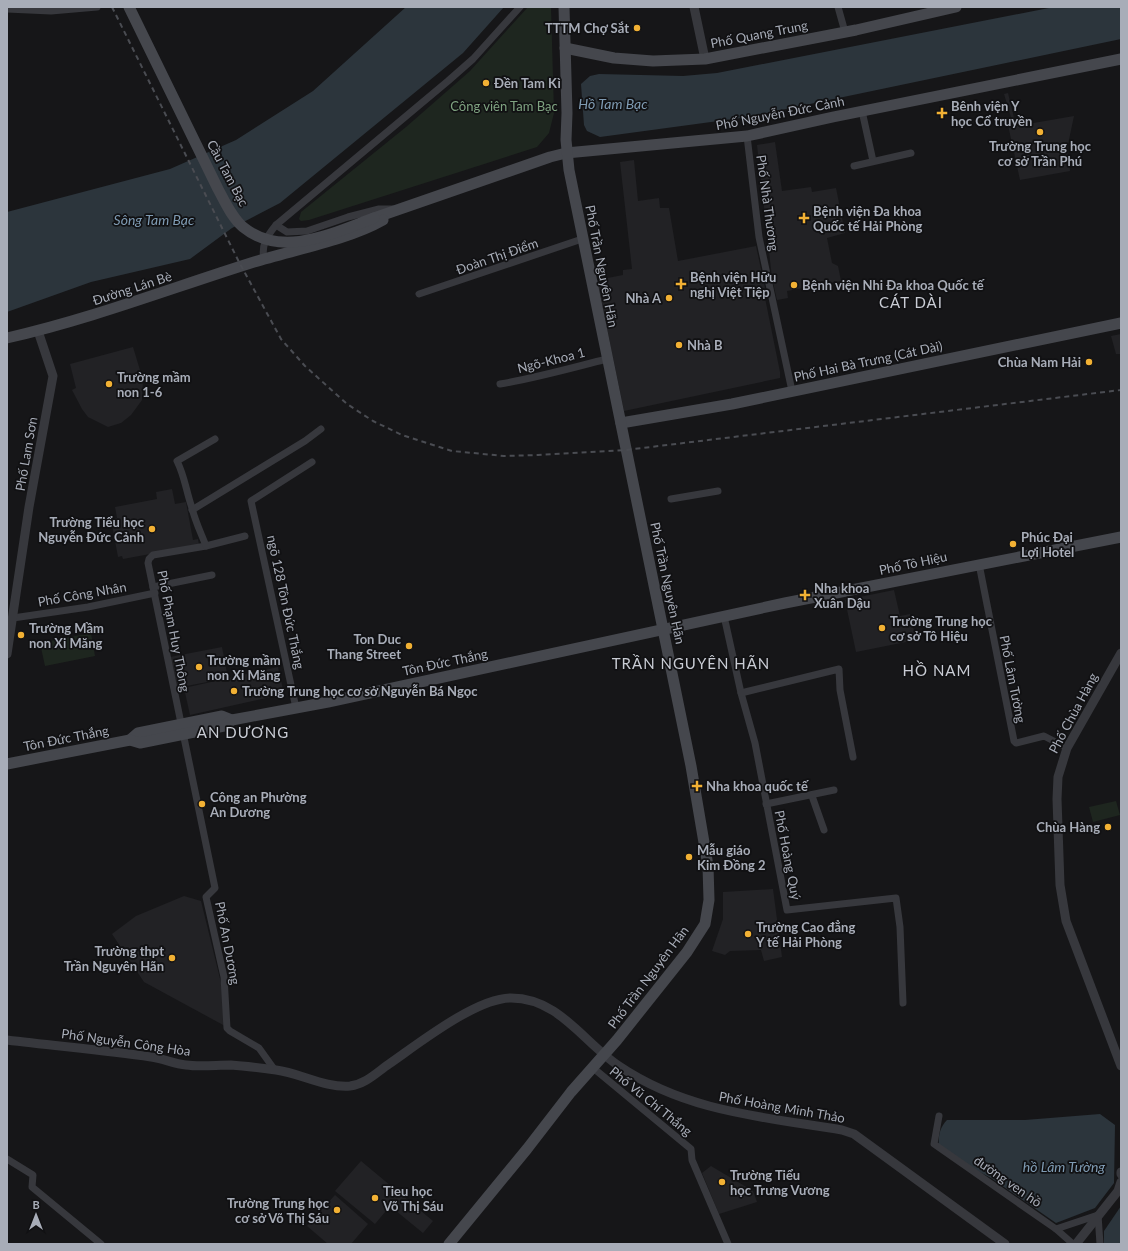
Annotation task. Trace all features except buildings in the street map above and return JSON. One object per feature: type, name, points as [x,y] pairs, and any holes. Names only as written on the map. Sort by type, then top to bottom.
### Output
[{"type":"main road","name":"Cầu Tam Bạc","points":[[129,7],[218,189],[234,216],[243,227],[257,236],[269,240],[295,243],[315,240],[374,218]]},
{"type":"main road","name":"Phố Trần Nguyên Hãn","points":[[449,1244],[592,1067],[604,1055],[661,986],[693,944],[704,924],[709,900],[708,866],[691,766],[582,239],[566,153],[564,7]]},
{"type":"main road","name":"Phố Quang Trung","points":[[565,48],[630,59],[653,61],[705,59],[845,32],[956,7]]},
{"type":"main road","name":"Phố Nguyễn Đức Cảnh","points":[[374,218],[401,210],[542,159],[566,153],[747,136],[1121,58]]},
{"type":"main road","name":"Phố Nguyễn Đức Cảnh","points":[[264,259],[375,224],[401,210]]},
{"type":"main road","name":"Đường Lán Bè","points":[[7,338],[38,331],[130,304],[264,259]]},
{"type":"main road","name":"Phố Hai Bà Trưng (Cát Dài)","points":[[621,423],[732,404],[1121,323]]},
{"type":"main road","name":"Phố Tô Hiệu","points":[[664,630],[724,616],[979,564],[1121,537]]},
{"type":"main road","name":"Tôn Đức Thắng","points":[[7,764],[130,740],[138,733],[181,729],[222,716],[232,720],[296,708],[664,630]]},
{"type":"street","points":[[7,9],[51,11],[97,7]]},
{"type":"street","points":[[264,259],[262,250],[268,235],[276,225],[420,106],[467,64],[520,7]]},
{"type":"street","points":[[694,7],[705,59]]},
{"type":"street","points":[[838,7],[845,32]]},
{"type":"street","points":[[862,111],[873,162]]},
{"type":"street","name":"Phố Nhà Thương","points":[[747,136],[759,237],[792,391]]},
{"type":"street","points":[[854,166],[911,153]]},
{"type":"street","points":[[276,225],[287,232],[306,231],[379,208],[401,210]]},
{"type":"street","name":"Đoàn Thị Điểm","points":[[419,294],[582,239]]},
{"type":"street","name":"Phố Lam Sơn","points":[[7,654],[29,507],[52,376],[38,331]]},
{"type":"street","name":"Ngõ-Khoa 1","points":[[500,384],[536,378],[567,368],[607,359]]},
{"type":"street","points":[[192,510],[305,441],[321,428]]},
{"type":"street","points":[[206,546],[192,510],[186,488],[185,476],[177,461],[215,439]]},
{"type":"street","name":"ngõ 128 Tôn Đức Thắng","points":[[296,708],[251,501],[312,462]]},
{"type":"street","points":[[671,499],[718,491]]},
{"type":"street","name":"Phố Phạm Huy Thông","points":[[181,729],[148,563],[149,559],[153,555],[206,546],[245,536]]},
{"type":"street","name":"Phố Lâm Tường","points":[[979,564],[1014,741],[1016,743],[1044,736],[1067,748]]},
{"type":"street","name":"Phố Công Nhân","points":[[13,618],[88,607],[212,575]]},
{"type":"street","name":"Phố Hoàng Quý","points":[[724,616],[754,743],[787,910],[896,898],[900,927],[903,1004]]},
{"type":"street","name":"Phố Chùa Hàng","points":[[1121,653],[1067,748],[1058,777],[1057,799],[1061,894],[1066,921],[1121,1066]]},
{"type":"street","points":[[741,693],[839,669],[840,690],[853,757]]},
{"type":"street","name":"Phố An Dương","points":[[181,729],[215,888],[206,897],[224,977],[227,1028],[259,1048],[274,1070]]},
{"type":"street","points":[[766,804],[812,796],[834,790]]},
{"type":"street","points":[[812,796],[824,830]]},
{"type":"street","name":"Phố Nguyễn Công Hòa","points":[[7,1040],[154,1057],[185,1065],[232,1066],[291,1072],[331,1084],[350,1086],[363,1082],[455,1019],[490,1002],[510,998],[533,1001],[550,1007],[604,1055]]},
{"type":"street","name":"Phố Hoàng Minh Thảo","points":[[604,1055],[644,1082],[682,1098],[721,1111],[842,1130],[854,1134],[1005,1244]]},
{"type":"street","name":"Phố Vũ Chí Thắng","points":[[592,1067],[691,1150],[692,1160],[728,1244]]},
{"type":"street","name":"đường ven hồ","points":[[938,1116],[934,1144],[1056,1229]]},
{"type":"street","points":[[7,1160],[33,1175],[31,1185],[34,1189],[101,1244]]},
{"type":"street","points":[[1056,1229],[1075,1244],[1118,1191],[1121,1182]]},
{"type":"street","points":[[1056,1229],[1098,1215]]},
{"type":"street","points":[[1098,1215],[1100,1244]]},
{"type":"shaded area","name":"Trường Trung học cơ sở Trần Phú","points":[[1008,93],[1016,126],[1074,116],[1067,149],[1070,171],[1020,180],[1008,125],[1013,124],[1004,94]]},
{"type":"shaded area","name":"Bệnh viện Đa khoa Quốc tế Hải Phòng","points":[[775,142],[782,191],[811,187],[812,192],[836,188],[845,233],[827,238],[832,263],[838,266],[841,281],[787,291],[788,298],[777,300],[772,278],[757,145]]},
{"type":"shaded area","name":"Bệnh viện Hữu nghị Việt Tiệp","points":[[634,160],[638,201],[659,198],[660,208],[669,208],[678,261],[756,246],[767,297],[765,298],[780,378],[624,411],[597,280],[623,275],[623,270],[632,269],[620,162]]},
{"type":"shaded area","points":[[1121,334],[1121,354],[1116,354],[1111,336]]},
{"type":"shaded area","name":"Trường mầm non 1-6","points":[[133,347],[143,380],[142,400],[131,415],[121,423],[108,427],[88,417],[82,409],[72,390],[76,388],[70,364]]},
{"type":"shaded area","name":"Trường Tiểu học Nguyễn Đức Cảnh","points":[[172,489],[175,504],[186,502],[193,540],[198,539],[199,545],[123,559],[122,556],[118,557],[111,519],[117,518],[115,507],[157,499],[156,492]]},
{"type":"shaded area","name":"Trường Trung học cơ sở Tô Hiệu","points":[[894,590],[900,616],[910,614],[916,640],[856,652],[845,600]]},
{"type":"shaded area","name":"Trường mầm non Xi Măng","points":[[222,647],[228,678],[176,688],[170,657]]},
{"type":"shaded area","name":"Trường Trung học cơ sở Nguyễn Bá Ngọc","points":[[278,667],[284,694],[190,715],[184,688]]},
{"type":"shaded area","name":"Trường Cao đẳng Y tế Hải Phòng","points":[[773,889],[782,957],[764,961],[761,950],[730,951],[725,955],[712,951],[723,919],[723,892]]},
{"type":"shaded area","name":"Trường thpt Trần Nguyên Hãn","points":[[184,896],[201,901],[223,991],[225,1026],[144,982],[112,934],[136,916]]},
{"type":"shaded area","name":"Tieu học Võ Thị Sáu","points":[[361,1161],[433,1221],[423,1233],[390,1206],[375,1224],[335,1191]]},
{"type":"shaded area","name":"Trường Tiểu học Trưng Vương","points":[[711,1166],[753,1191],[757,1202],[719,1214],[702,1173]]},
{"type":"shaded area","name":"Trường Trung học cơ sở Võ Thị Sáu","points":[[335,1195],[368,1224],[351,1244],[328,1244],[307,1226]]},
{"type":"green space","name":"Công viên Tam Bạc","points":[[528,7],[551,7],[554,113],[549,133],[537,147],[309,220],[301,221],[299,219],[301,212],[406,127],[470,71]]},
{"type":"green space","points":[[91,633],[95,656],[45,666],[40,643]]},
{"type":"green space","points":[[1116,801],[1120,815],[1093,822],[1089,807]]},
{"type":"water","name":"Sông Tam Bạc","points":[[406,7],[504,7],[463,53],[280,203],[232,228],[190,259],[91,282],[7,312],[7,212],[170,169],[236,140],[313,91]]},
{"type":"water","name":"Hồ Tam Bạc","points":[[1054,7],[1121,7],[1121,39],[748,117],[600,137],[587,131],[584,125],[581,84],[590,76],[599,74],[683,76],[717,73]]},
{"type":"water","name":"hồ Lâm Tường","points":[[1100,1114],[1115,1125],[1114,1183],[1095,1208],[1056,1223],[991,1178],[964,1164],[939,1146],[940,1132],[947,1120],[1025,1120]]},
{"type":"water","points":[[1121,1206],[1121,1244],[1104,1244],[1104,1231]]},
{"type":"railway","points":[[112,7],[239,262],[281,339],[305,366],[347,404],[373,421],[402,435],[452,451],[504,456],[626,450],[1121,390]]},
{"type":"place","name":"TTTM Chợ Sắt","points":[[637,28]]},
{"type":"place","name":"Đền Tam Kì","points":[[486,83]]},
{"type":"place","name":"Bênh viện Y học Cổ truyền","points":[[942,113]]},
{"type":"place","name":"Trường Trung học cơ sở Trần Phú","points":[[1040,132]]},
{"type":"place","name":"Bệnh viện Đa khoa Quốc tế Hải Phòng","points":[[804,218]]},
{"type":"place","name":"Bệnh viện Hữu nghị Việt Tiệp","points":[[681,284]]},
{"type":"place","name":"Bệnh viện Nhi Đa khoa Quốc tế","points":[[794,285]]},
{"type":"place","name":"Nhà A","points":[[669,298]]},
{"type":"place","name":"Nhà B","points":[[679,345]]},
{"type":"place","name":"Chùa Nam Hải","points":[[1089,362]]},
{"type":"place","name":"Trường mầm non 1-6","points":[[109,384]]},
{"type":"place","name":"Trường Tiểu học Nguyễn Đức Cảnh","points":[[152,529]]},
{"type":"place","name":"Phúc Đại Lợi Hotel","points":[[1013,544]]},
{"type":"place","name":"Nha khoa Xuân Dậu","points":[[805,595]]},
{"type":"place","name":"Trường Trung học cơ sở Tô Hiệu","points":[[882,628]]},
{"type":"place","name":"Trường Mầm non Xi Măng","points":[[21,635]]},
{"type":"place","name":"Ton Duc Thang Street","points":[[409,646]]},
{"type":"place","name":"Trường mầm non Xi Măng","points":[[199,667]]},
{"type":"place","name":"Trường Trung học cơ sở Nguyễn Bá Ngọc","points":[[234,691]]},
{"type":"place","name":"Nha khoa quốc tế","points":[[697,786]]},
{"type":"place","name":"Công an Phường An Dương","points":[[202,804]]},
{"type":"place","name":"Chùa Hàng","points":[[1108,827]]},
{"type":"place","name":"Mẫu giáo Kim Đồng 2","points":[[689,857]]},
{"type":"place","name":"Trường Cao đẳng Y tế Hải Phòng","points":[[748,934]]},
{"type":"place","name":"Trường thpt Trần Nguyên Hãn","points":[[172,958]]},
{"type":"place","name":"Trường Tiểu học Trưng Vương","points":[[722,1182]]},
{"type":"place","name":"Tieu học Võ Thị Sáu","points":[[375,1198]]},
{"type":"place","name":"Trường Trung học cơ sở Võ Thị Sáu","points":[[337,1210]]},
{"type":"district","name":"CÁT DÀI","points":[[911,303]]},
{"type":"district","name":"TRẦN NGUYÊN HÃN","points":[[691,664]]},
{"type":"district","name":"HỒ NAM","points":[[937,671]]},
{"type":"district","name":"AN DƯƠNG","points":[[243,733]]}]
